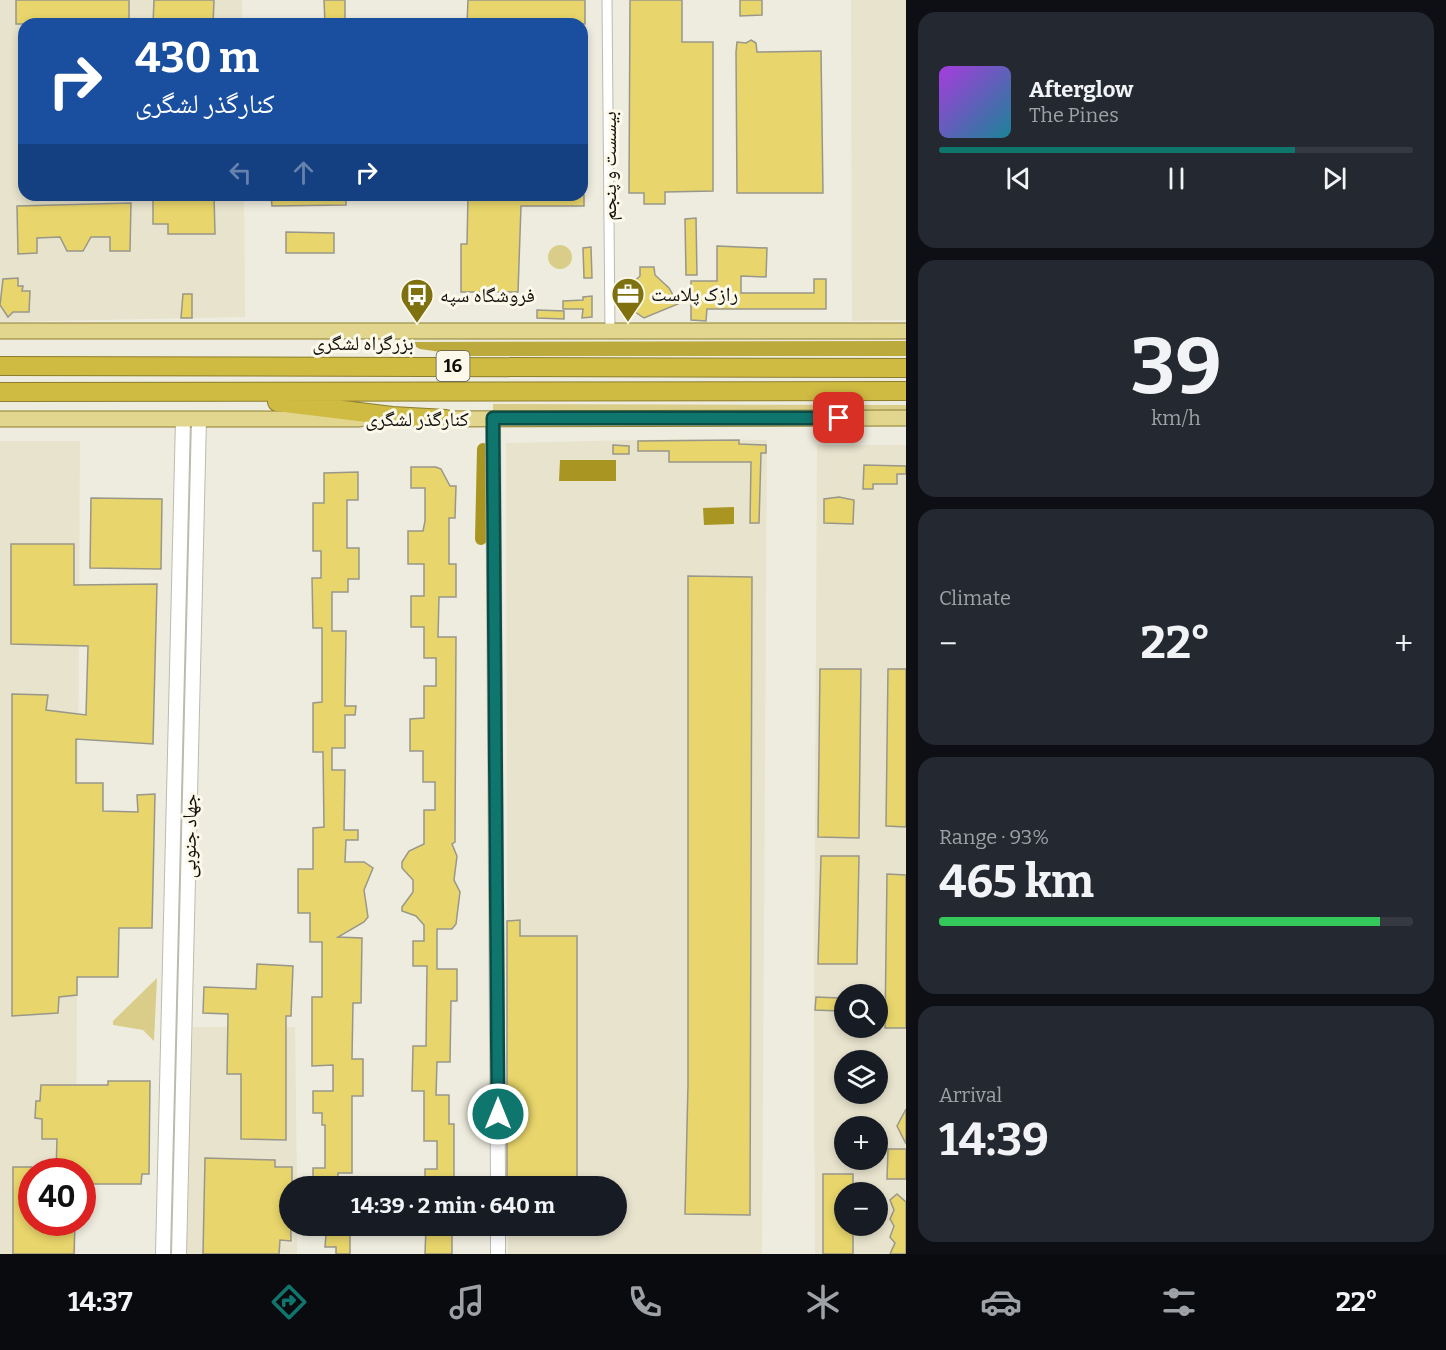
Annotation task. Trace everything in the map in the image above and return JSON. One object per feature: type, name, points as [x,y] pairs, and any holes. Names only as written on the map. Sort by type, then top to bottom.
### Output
[{"type":"highway","name":"بزرگراه لشگری","points":[[0,366],[906,368]]},
{"type":"highway","name":"16","points":[[0,392],[906,392]]},
{"type":"highway","points":[[198,393],[392,416],[446,419]]},
{"type":"main road","points":[[0,331],[906,331]]},
{"type":"main road","name":"کنارگذر لشگری","points":[[0,419],[906,418]]},
{"type":"street","name":"بیسست و پنجم","points":[[608,0],[610,331]]},
{"type":"street","points":[[493,418],[498,1176]]},
{"type":"street","name":"جهاد جنوبی","points":[[163,1254],[183,419]]},
{"type":"street","name":"جهاد جنوبی","points":[[179,1254],[199,419]]},
{"type":"street","points":[[498,1236],[498,1254]]},
{"type":"shaded area","points":[[0,0],[242,0],[242,18],[18,18],[18,201],[244,201],[245,317],[0,322]]},
{"type":"shaded area","points":[[851,0],[906,0],[906,320],[852,321]]},
{"type":"shaded area","points":[[560,245],[565,246],[571,252],[571,262],[565,268],[560,269],[555,268],[549,262],[548,257],[549,252],[555,246]]},
{"type":"shaded area","points":[[906,341],[906,356],[468,356],[420,349],[407,342]]},
{"type":"shaded area","points":[[493,404],[906,405],[906,414],[493,415]]},
{"type":"shaded area","points":[[680,439],[767,440],[762,1254],[508,1254],[508,1236],[627,1236],[627,1176],[508,1176],[506,443]]},
{"type":"shaded area","points":[[0,441],[80,441],[76,1158],[18,1158],[18,1236],[76,1236],[76,1254],[0,1254]]},
{"type":"shaded area","points":[[817,445],[906,445],[906,1254],[815,1254]]},
{"type":"shaded area","points":[[560,460],[616,460],[616,481],[559,481]]},
{"type":"shaded area","points":[[734,507],[734,524],[704,525],[703,508]]},
{"type":"shaded area","points":[[157,978],[154,1041],[143,1030],[113,1025],[113,1021]]},
{"type":"shaded area","points":[[193,1027],[295,1027],[297,1176],[279,1176],[279,1236],[297,1236],[297,1254],[184,1254]]},
{"type":"building","points":[[16,0],[129,0],[129,18],[18,18],[18,24],[16,24]]},
{"type":"building","points":[[154,0],[214,0],[213,18],[153,18]]},
{"type":"building","points":[[324,0],[345,0],[345,18],[325,18]]},
{"type":"building","points":[[468,0],[585,0],[585,18],[467,18]]},
{"type":"building","points":[[630,0],[682,0],[682,42],[713,42],[713,191],[665,192],[665,204],[644,204],[644,193],[629,193]]},
{"type":"building","points":[[740,0],[762,0],[762,15],[740,16]]},
{"type":"building","points":[[751,40],[756,43],[757,52],[821,51],[823,193],[737,193],[736,52],[737,42],[746,43]]},
{"type":"building","points":[[153,201],[214,201],[215,234],[168,234],[168,224],[153,224]]},
{"type":"building","points":[[272,201],[346,201],[346,205],[272,206]]},
{"type":"building","points":[[468,201],[584,201],[584,206],[521,206],[518,292],[461,292],[461,244],[467,244]]},
{"type":"building","points":[[131,203],[130,251],[110,251],[110,237],[91,237],[83,251],[67,251],[60,237],[37,238],[37,253],[18,254],[17,206]]},
{"type":"building","points":[[696,218],[697,275],[686,275],[685,219]]},
{"type":"building","points":[[286,232],[334,233],[334,253],[286,253]]},
{"type":"building","points":[[717,246],[767,248],[766,277],[741,276],[741,293],[814,293],[814,279],[826,279],[826,309],[707,309],[706,321],[691,320],[691,281],[717,281]]},
{"type":"building","points":[[591,247],[592,278],[584,278],[583,248]]},
{"type":"building","points":[[640,267],[654,267],[655,275],[669,288],[678,304],[644,318],[616,299],[626,285],[629,286],[640,276]]},
{"type":"building","points":[[18,278],[18,286],[23,286],[22,291],[30,291],[29,312],[13,312],[8,317],[0,305],[3,279]]},
{"type":"building","points":[[183,294],[192,294],[192,318],[181,318]]},
{"type":"building","points":[[592,296],[592,317],[582,318],[583,309],[563,309],[563,301],[583,300],[583,297]]},
{"type":"building","points":[[537,310],[564,311],[564,319],[537,318]]},
{"type":"building","points":[[739,440],[739,444],[766,445],[766,453],[761,453],[759,523],[750,523],[751,462],[669,462],[669,451],[638,451],[638,441]]},
{"type":"building","points":[[613,445],[629,446],[629,454],[613,454]]},
{"type":"building","points":[[864,465],[906,466],[906,474],[897,474],[897,484],[873,484],[873,489],[863,489]]},
{"type":"building","points":[[411,467],[441,469],[450,486],[456,486],[455,518],[449,518],[449,564],[456,564],[456,597],[439,597],[438,637],[456,637],[455,842],[452,844],[457,856],[454,880],[460,892],[456,924],[452,929],[437,929],[437,969],[457,969],[457,1001],[451,1001],[450,1062],[437,1062],[436,1095],[449,1095],[449,1124],[454,1124],[454,1176],[425,1176],[425,1169],[437,1169],[437,1141],[424,1141],[424,1091],[412,1091],[413,1046],[426,1046],[427,966],[413,966],[413,941],[424,941],[424,925],[416,916],[402,911],[402,907],[413,892],[413,880],[402,868],[402,862],[409,851],[424,844],[424,810],[435,810],[435,782],[423,782],[423,751],[410,751],[410,719],[424,718],[424,686],[436,686],[436,658],[424,658],[424,627],[411,627],[411,596],[424,596],[424,564],[408,564],[408,531],[423,531],[425,488],[411,488]]},
{"type":"building","points":[[358,472],[358,500],[347,500],[347,548],[359,548],[359,579],[348,579],[348,592],[332,592],[332,631],[346,631],[345,706],[356,706],[355,715],[345,715],[345,748],[332,748],[332,770],[345,770],[344,830],[358,830],[358,840],[346,840],[345,862],[364,862],[373,868],[364,890],[368,917],[364,922],[338,937],[362,938],[361,1003],[353,1003],[352,1059],[363,1059],[363,1096],[352,1096],[352,1173],[338,1173],[338,1176],[313,1176],[313,1168],[325,1168],[325,1125],[322,1125],[322,1113],[313,1113],[313,1091],[333,1091],[333,1065],[312,1066],[312,997],[322,997],[322,942],[310,942],[310,913],[298,913],[298,869],[313,869],[313,828],[324,827],[323,752],[313,752],[313,703],[322,702],[322,628],[313,628],[312,578],[321,578],[321,551],[313,551],[313,503],[324,503],[324,473]]},
{"type":"building","points":[[839,497],[854,500],[853,524],[824,523],[824,499]]},
{"type":"building","points":[[91,498],[162,499],[161,569],[90,568]]},
{"type":"building","points":[[11,544],[74,544],[74,585],[157,584],[153,744],[76,739],[76,783],[103,783],[103,811],[138,812],[137,795],[155,794],[152,928],[119,928],[118,977],[77,977],[77,995],[59,997],[58,1013],[12,1016],[12,694],[48,695],[46,710],[86,715],[88,646],[11,644]]},
{"type":"building","points":[[688,576],[752,577],[750,1215],[685,1214],[688,1084]]},
{"type":"building","points":[[820,669],[861,669],[859,838],[818,837]]},
{"type":"building","points":[[888,669],[906,669],[906,827],[886,826]]},
{"type":"building","points":[[821,856],[859,856],[857,964],[818,964]]},
{"type":"building","points":[[887,874],[906,875],[906,1028],[888,1028],[888,984],[886,984]]},
{"type":"building","points":[[520,920],[520,936],[577,936],[577,1176],[507,1176],[507,921]]},
{"type":"building","points":[[257,964],[293,966],[291,1016],[286,1016],[286,1140],[241,1139],[241,1074],[227,1074],[228,1014],[203,1013],[204,987],[256,989]]},
{"type":"building","points":[[816,997],[834,998],[834,1011],[815,1010]]},
{"type":"building","points":[[108,1081],[150,1081],[149,1174],[142,1174],[141,1184],[96,1184],[96,1158],[56,1158],[57,1139],[42,1139],[42,1119],[35,1118],[36,1101],[40,1101],[41,1085],[108,1085]]},
{"type":"building","points":[[906,1109],[906,1144],[897,1126]]},
{"type":"building","points":[[888,1149],[906,1149],[906,1179],[887,1179]]},
{"type":"building","points":[[205,1158],[275,1160],[275,1167],[292,1167],[292,1176],[279,1176],[279,1236],[291,1236],[291,1241],[280,1240],[279,1254],[203,1254]]},
{"type":"building","points":[[13,1167],[18,1167],[18,1236],[75,1236],[74,1254],[13,1254]]},
{"type":"building","points":[[823,1174],[853,1174],[853,1182],[834,1182],[834,1236],[853,1236],[853,1254],[823,1254]]},
{"type":"building","points":[[897,1194],[906,1202],[906,1254],[890,1254],[895,1243],[890,1237],[894,1226],[890,1219],[894,1210],[890,1200]]},
{"type":"building","points":[[326,1236],[350,1236],[350,1254],[336,1254],[336,1247],[325,1247]]},
{"type":"building","points":[[426,1236],[452,1236],[452,1254],[425,1254]]},
{"type":"waterway","points":[[481,539],[483,449]]},
{"type":"place","name":"رازک پلاست","points":[[628,323]]},
{"type":"place","name":"فروشگاه سپه","points":[[417,324]]},
{"type":"route","points":[[498,1114],[493,418],[839,418]]}]
